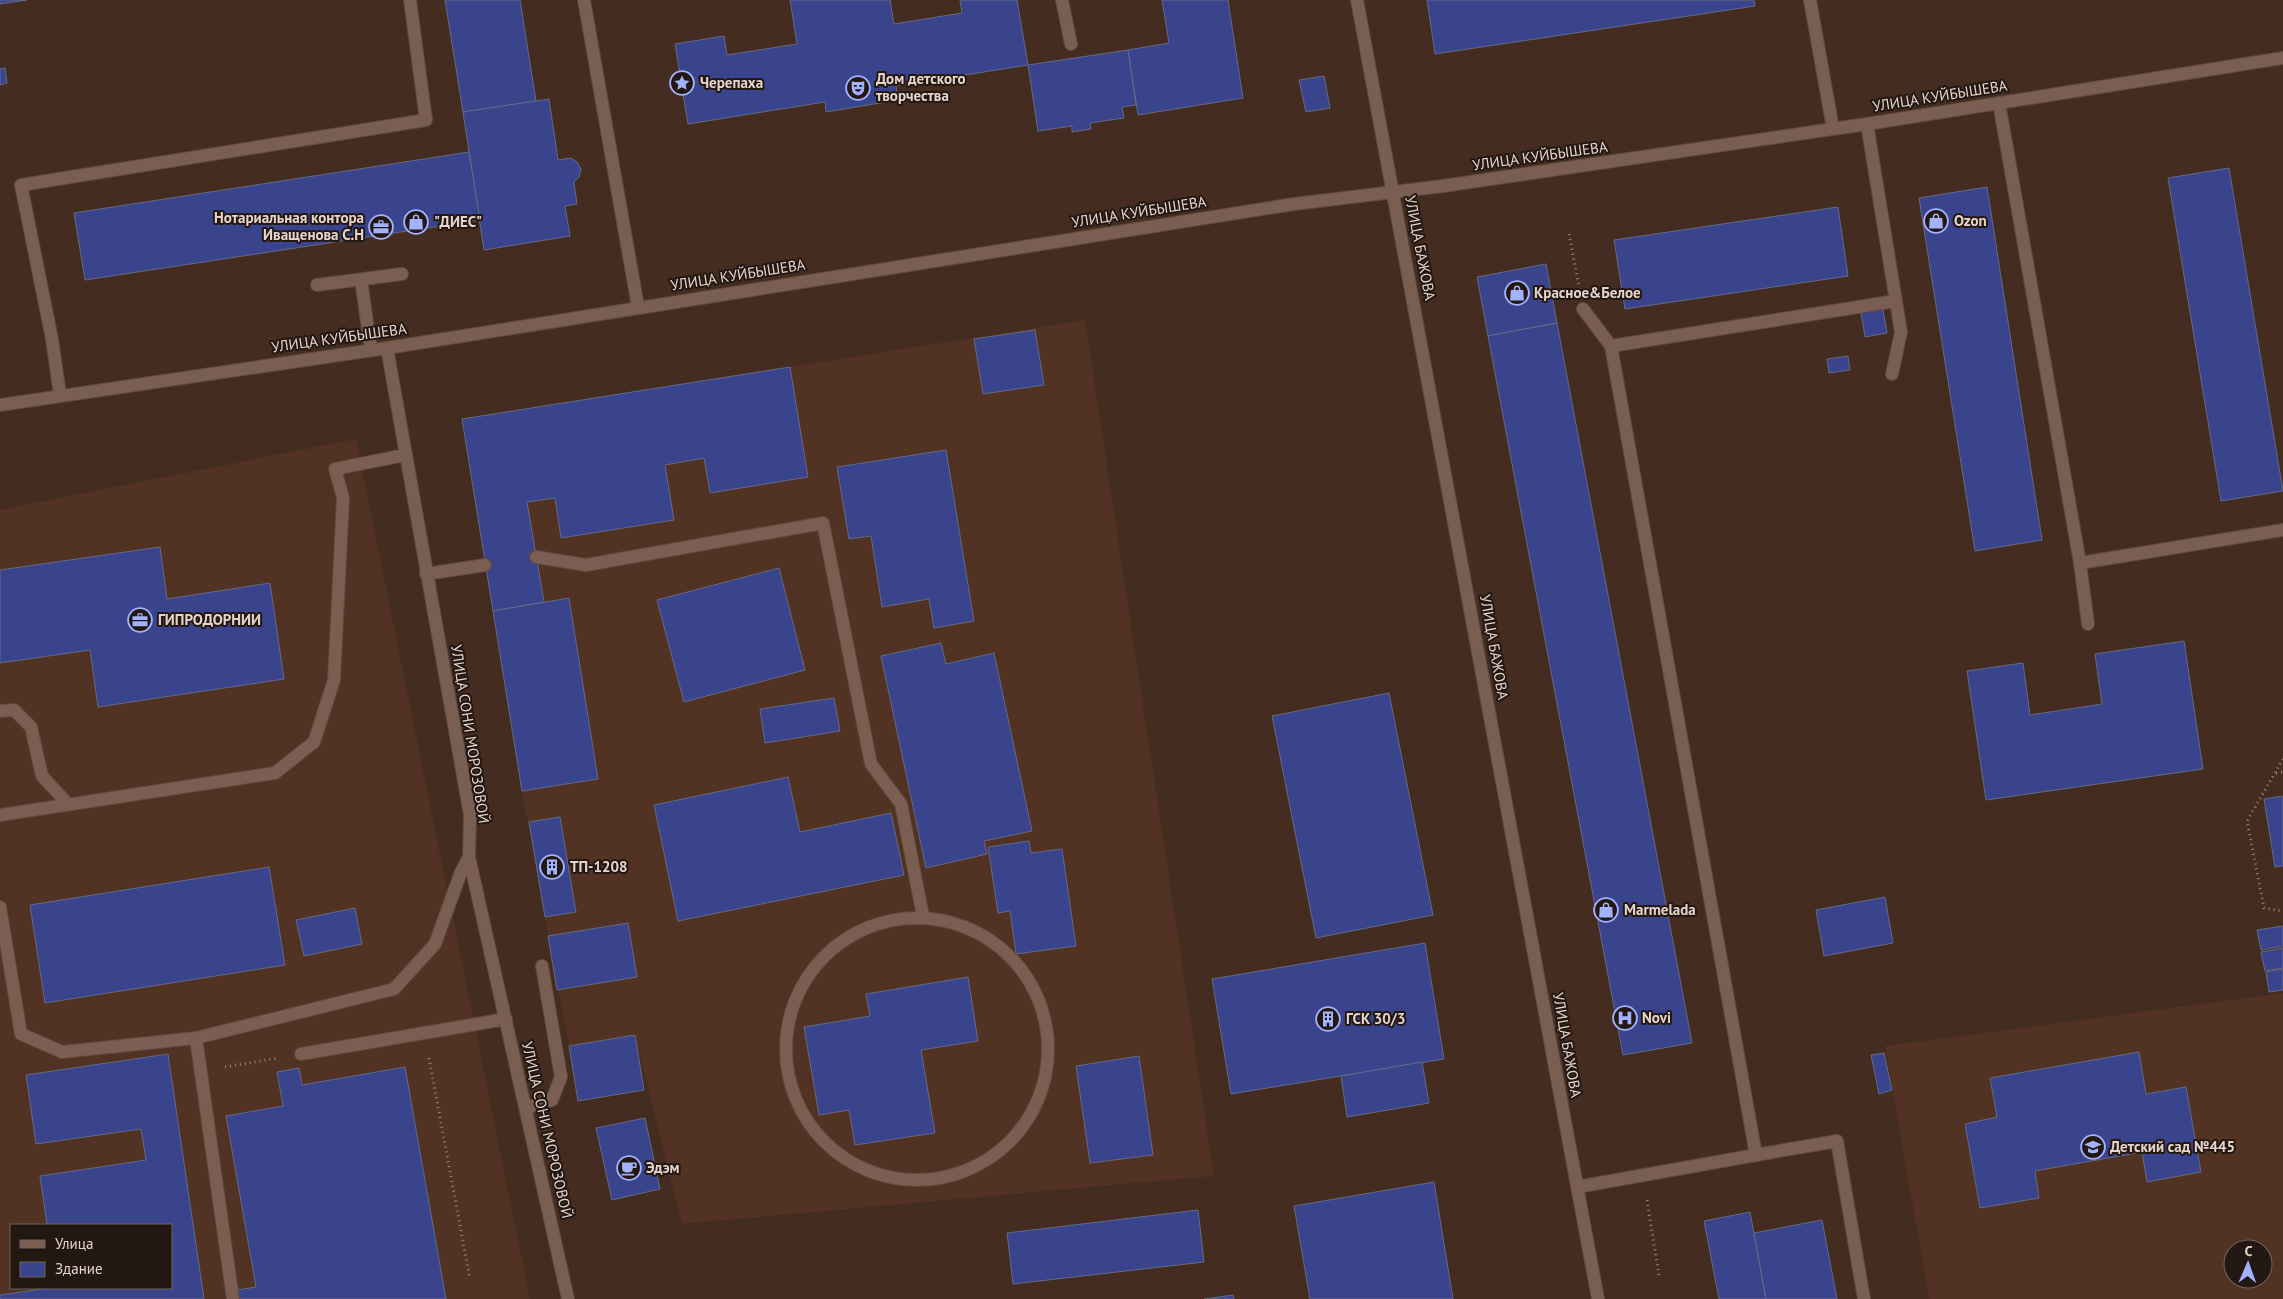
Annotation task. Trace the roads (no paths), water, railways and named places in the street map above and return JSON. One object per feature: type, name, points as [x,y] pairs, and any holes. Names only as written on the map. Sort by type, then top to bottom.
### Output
[{"type":"main road","points":[[60,395],[52,339],[21,185],[426,120],[410,0]]},
{"type":"main road","points":[[584,0],[638,307]]},
{"type":"main road","points":[[1062,0],[1071,44]]},
{"type":"main road","name":"УЛИЦА БАЖОВА","points":[[1358,0],[1598,1299]]},
{"type":"main road","points":[[1810,0],[1833,129]]},
{"type":"main road","name":"УЛИЦА КУЙБЫШЕВА","points":[[0,405],[387,348],[1274,207],[1443,186],[1867,124],[2283,58]]},
{"type":"main road","points":[[1999,103],[2080,563],[2088,624]]},
{"type":"main road","points":[[1867,124],[1900,332],[1892,374]]},
{"type":"main road","points":[[317,286],[402,274]]},
{"type":"main road","points":[[361,280],[371,350]]},
{"type":"main road","points":[[1611,346],[1896,301]]},
{"type":"main road","points":[[1583,309],[1611,346],[1756,1155]]},
{"type":"main road","name":"УЛИЦА СОНИ МОРОЗОВОЙ","points":[[387,348],[470,815],[470,857],[568,1299]]},
{"type":"main road","points":[[0,815],[275,774],[314,742],[334,680],[343,498],[334,469],[405,455]]},
{"type":"main road","points":[[536,557],[586,565],[823,523],[871,764],[901,804],[924,916]]},
{"type":"main road","points":[[2080,563],[2283,530]]},
{"type":"main road","points":[[426,574],[485,565]]},
{"type":"main road","points":[[0,711],[14,710],[31,727],[42,776],[68,804]]},
{"type":"main road","points":[[0,907],[21,1034],[62,1052],[196,1038],[394,989],[435,944],[460,872],[470,857]]},
{"type":"main road","points":[[924,916],[981,933],[1017,962],[1036,990],[1049,1034],[1044,1087],[1024,1128],[1007,1146],[968,1172],[923,1181],[878,1176],[823,1143],[797,1105],[784,1059],[789,1013],[805,977],[836,944],[858,930],[924,916]]},
{"type":"main road","points":[[526,1108],[552,1100],[561,1077],[542,966]]},
{"type":"main road","points":[[301,1054],[506,1019]]},
{"type":"main road","points":[[196,1038],[234,1299]]},
{"type":"main road","points":[[1577,1187],[1837,1142],[1864,1299]]},
{"type":"place","name":"Черепаха","points":[[682,83]]},
{"type":"place","name":"Дом детского творчества","points":[[858,88]]},
{"type":"place","name":"Ozon","points":[[1936,221]]},
{"type":"place","name":"\"ДИЕС\"","points":[[416,222]]},
{"type":"place","name":"Нотариальная контора Иващенова С.Н","points":[[381,227]]},
{"type":"place","name":"Красное&Белое","points":[[1517,293]]},
{"type":"place","name":"ГИПРОДОРНИИ","points":[[140,620]]},
{"type":"place","name":"ТП-1208","points":[[552,867]]},
{"type":"place","name":"Marmelada","points":[[1606,910]]},
{"type":"place","name":"Novi","points":[[1625,1018]]},
{"type":"place","name":"ГСК 30/3","points":[[1328,1019]]},
{"type":"place","name":"Детский сад №445","points":[[2093,1147]]},
{"type":"place","name":"Эдэм","points":[[629,1168]]}]
